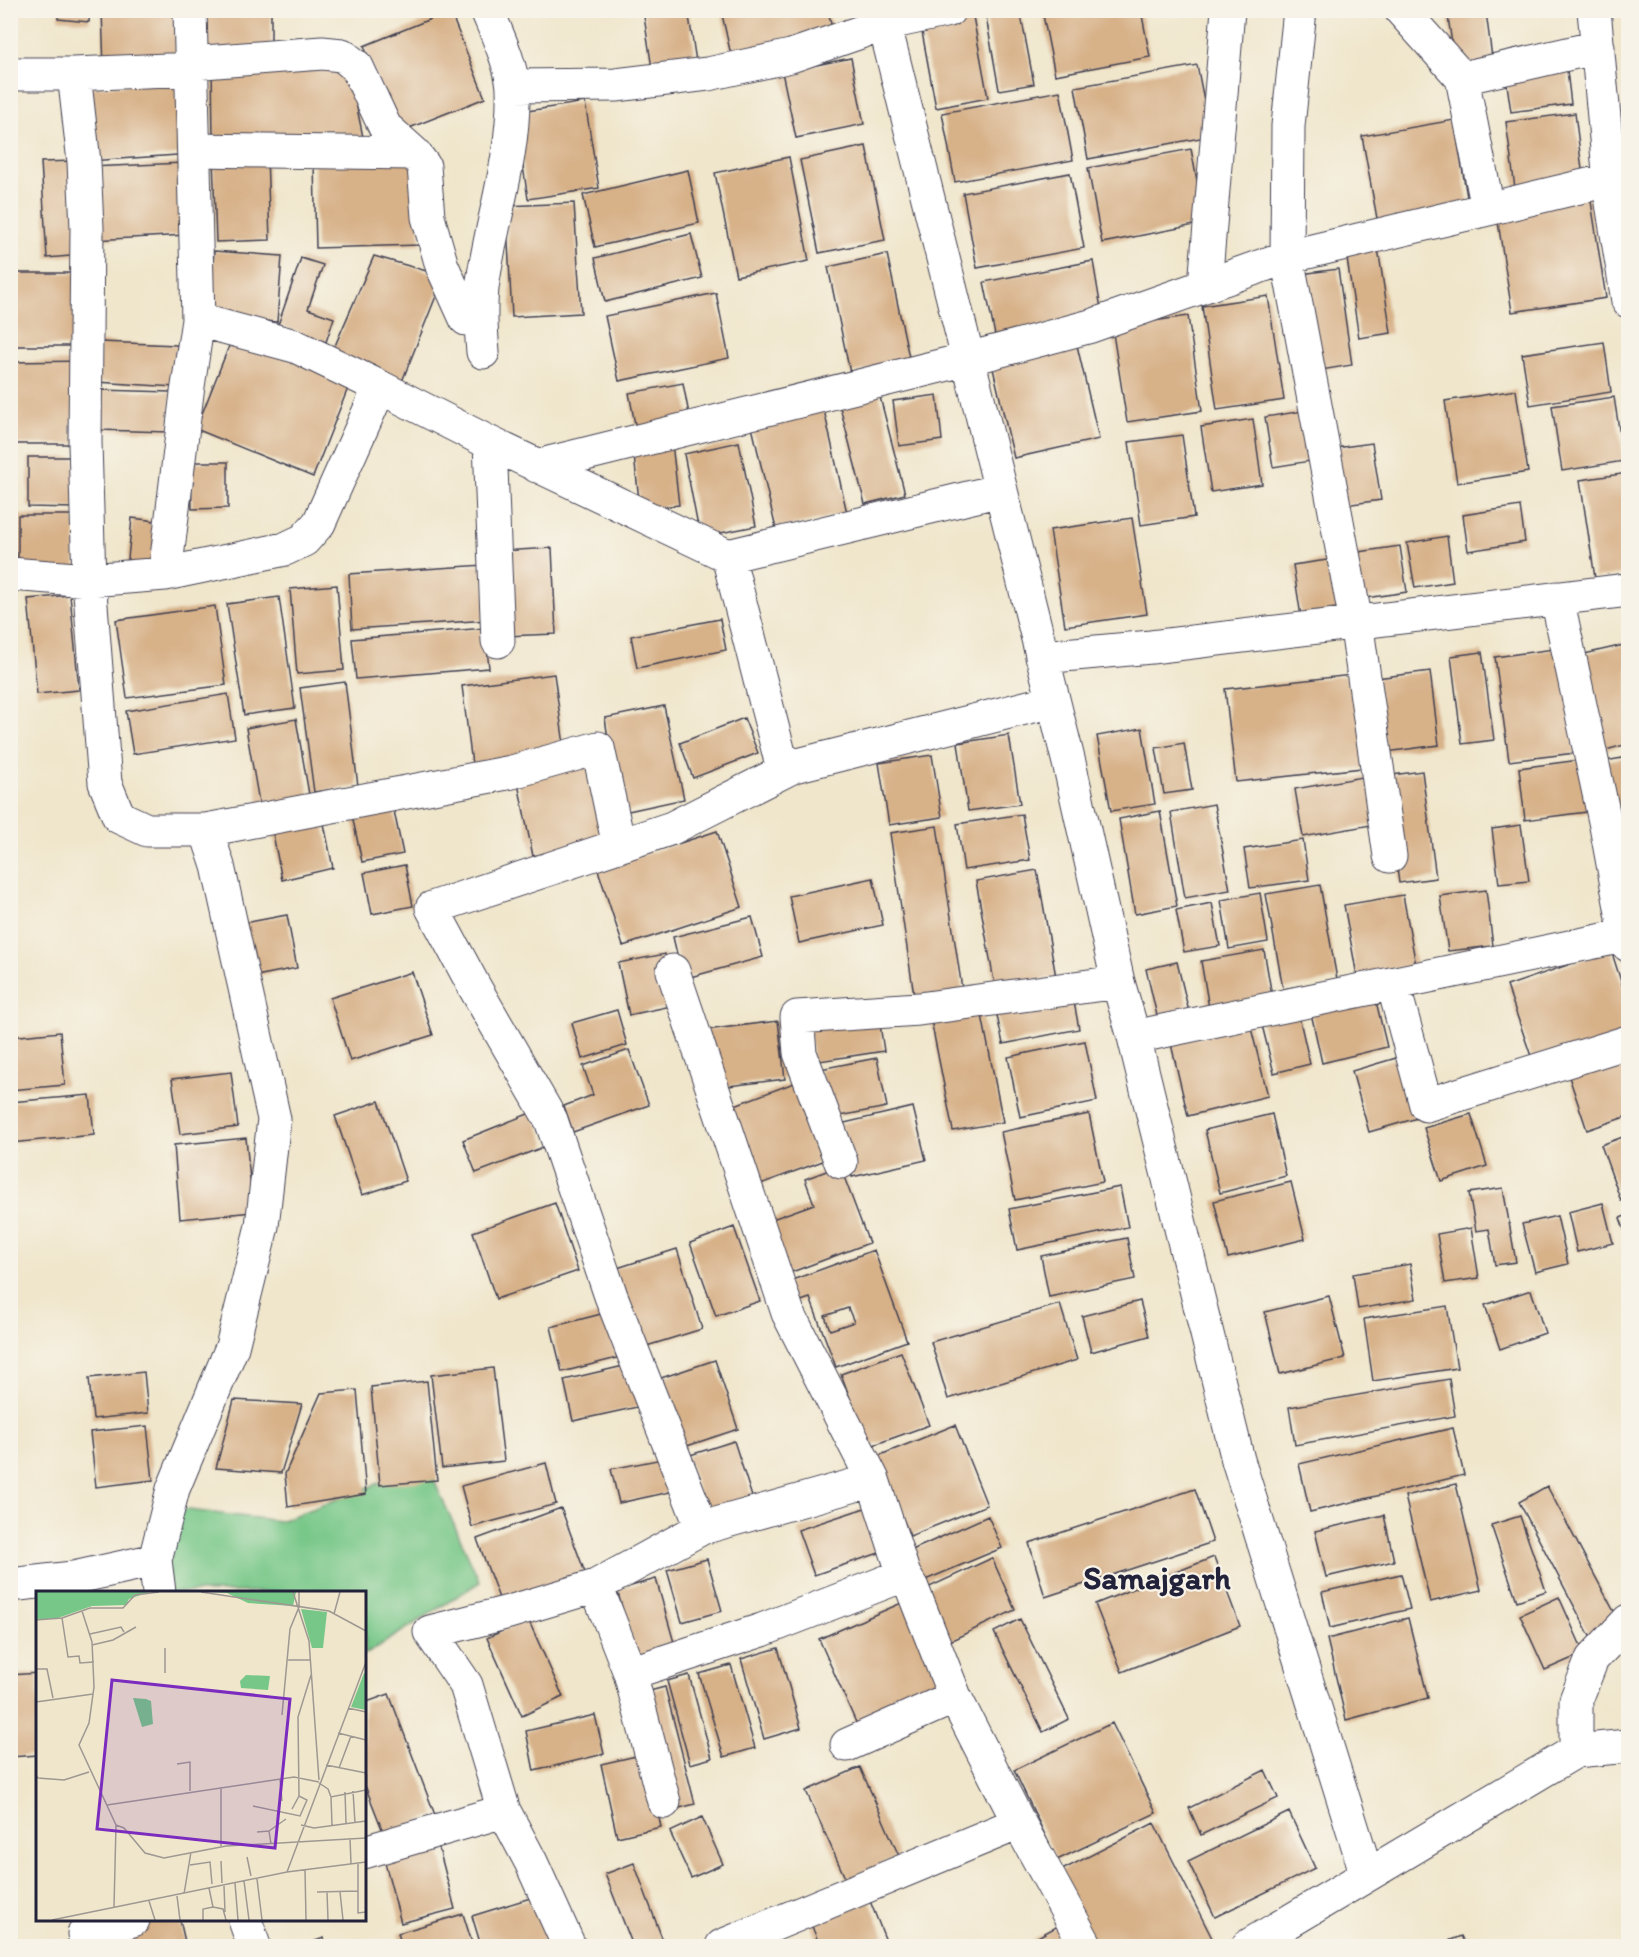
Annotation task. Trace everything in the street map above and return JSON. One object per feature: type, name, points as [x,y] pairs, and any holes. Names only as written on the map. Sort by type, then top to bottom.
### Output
[{"type":"street","points":[[165,574],[198,320],[190,10]]},
{"type":"street","points":[[483,352],[480,323],[482,288],[511,139],[513,86],[501,42],[487,10]]},
{"type":"street","points":[[513,86],[616,85],[708,74],[791,56],[882,17],[949,10]]},
{"type":"street","points":[[1204,285],[1228,10]]},
{"type":"street","points":[[1300,10],[1288,126],[1287,257],[1356,622],[1390,856]]},
{"type":"street","points":[[1401,10],[1462,78],[1488,209]]},
{"type":"street","points":[[1594,10],[1629,301]]},
{"type":"street","points":[[882,17],[1001,490],[1118,982],[1134,1037],[1238,1460],[1367,1875]]},
{"type":"street","points":[[1462,78],[1598,47]]},
{"type":"street","points":[[10,74],[74,74],[191,66],[322,53],[342,55],[357,67],[385,127],[414,153],[424,166],[428,217],[442,266],[466,319]]},
{"type":"street","points":[[74,74],[84,162],[87,228],[85,443],[89,580],[105,783],[119,817],[147,830],[206,830],[512,772],[598,748],[619,846]]},
{"type":"street","points":[[195,150],[414,153]]},
{"type":"street","points":[[537,466],[968,359],[1091,326],[1287,257],[1488,209],[1616,194]]},
{"type":"street","points":[[198,320],[295,346],[537,466],[728,556],[1001,490]]},
{"type":"street","points":[[10,574],[89,580],[165,574],[285,549],[304,540],[319,523],[380,387]]},
{"type":"street","points":[[490,443],[498,641]]},
{"type":"street","points":[[728,556],[780,756],[794,766]]},
{"type":"street","points":[[1042,657],[1151,647],[1629,590]]},
{"type":"street","points":[[1134,1037],[1627,938],[1606,825],[1557,598]]},
{"type":"street","points":[[702,1528],[611,1296],[551,1120],[432,908],[672,828],[794,766],[1053,701]]},
{"type":"street","points":[[159,1591],[155,1560],[173,1489],[232,1347],[262,1226],[274,1119],[218,866],[206,830]]},
{"type":"street","points":[[673,971],[788,1313],[873,1480],[904,1575],[912,1588],[955,1697],[1086,1947]]},
{"type":"street","points":[[841,1162],[800,1053],[797,1017],[919,1009],[1118,982]]},
{"type":"street","points":[[1393,984],[1425,1105],[1629,1042]]},
{"type":"street","points":[[569,1947],[531,1862],[504,1811],[466,1684],[430,1632],[509,1612],[596,1586],[702,1528],[873,1480]]},
{"type":"street","points":[[10,1586],[73,1578],[155,1560]]},
{"type":"street","points":[[630,1672],[762,1630],[904,1575]]},
{"type":"street","points":[[596,1586],[630,1672],[664,1803]]},
{"type":"street","points":[[1576,1751],[1576,1700],[1592,1659],[1629,1622]]},
{"type":"street","points":[[847,1745],[955,1697]]},
{"type":"street","points":[[1248,1947],[1576,1751],[1629,1746]]},
{"type":"street","points":[[366,1851],[504,1811]]},
{"type":"street","points":[[722,1947],[1019,1823]]},
{"type":"street","points":[[84,1933],[129,1921]]},
{"type":"street","points":[[245,1921],[254,1947]]},
{"type":"green space","points":[[427,1465],[480,1582],[366,1654],[366,1591],[167,1591],[163,1564],[181,1509],[280,1521]]},
{"type":"building","points":[[59,10],[90,10],[89,22],[58,19]]},
{"type":"building","points":[[102,10],[175,10],[177,67],[104,69]]},
{"type":"building","points":[[195,10],[271,10],[271,54],[195,55]]},
{"type":"building","points":[[643,10],[688,10],[697,68],[653,75]]},
{"type":"building","points":[[721,10],[828,10],[833,33],[731,55]]},
{"type":"building","points":[[1020,10],[1034,84],[999,90],[985,11]]},
{"type":"building","points":[[1042,10],[1141,10],[1150,57],[1055,75]]},
{"type":"building","points":[[450,11],[485,98],[399,132],[364,46]]},
{"type":"building","points":[[972,11],[988,98],[936,108],[920,21]]},
{"type":"building","points":[[1486,12],[1493,65],[1456,70],[1448,17]]},
{"type":"building","points":[[851,58],[864,124],[796,138],[782,72]]},
{"type":"building","points":[[1566,62],[1571,104],[1511,112],[1505,71]]},
{"type":"building","points":[[212,64],[348,64],[364,142],[213,143]]},
{"type":"building","points":[[1197,65],[1211,136],[1088,159],[1075,87]]},
{"type":"building","points":[[187,81],[192,154],[89,161],[83,88]]},
{"type":"building","points":[[1060,91],[1073,160],[955,182],[942,113]]},
{"type":"building","points":[[585,102],[599,188],[528,199],[515,113]]},
{"type":"building","points":[[1575,113],[1583,178],[1515,188],[1506,122]]},
{"type":"building","points":[[1454,120],[1469,209],[1378,224],[1362,136]]},
{"type":"building","points":[[10,126],[12,126],[15,169],[10,170]]},
{"type":"building","points":[[866,146],[885,240],[819,253],[800,160]]},
{"type":"building","points":[[1191,149],[1205,223],[1102,243],[1088,168]]},
{"type":"building","points":[[267,156],[270,240],[216,242],[213,158]]},
{"type":"building","points":[[789,157],[809,261],[736,276],[715,173]]},
{"type":"building","points":[[77,161],[82,255],[47,258],[41,162]]},
{"type":"building","points":[[418,161],[420,245],[316,248],[314,164]]},
{"type":"building","points":[[184,163],[187,235],[93,240],[89,167]]},
{"type":"building","points":[[688,170],[699,223],[595,247],[583,195]]},
{"type":"building","points":[[1070,173],[1084,248],[977,268],[963,193]]},
{"type":"building","points":[[1590,195],[1606,298],[1512,312],[1496,209]]},
{"type":"building","points":[[574,203],[581,313],[512,317],[506,206]]},
{"type":"building","points":[[691,234],[702,278],[605,302],[595,258]]},
{"type":"building","points":[[1378,248],[1391,333],[1359,338],[1346,252]]},
{"type":"building","points":[[214,251],[282,256],[277,322],[209,317]]},
{"type":"building","points":[[887,254],[910,362],[850,373],[828,267]]},
{"type":"building","points":[[374,256],[444,276],[399,389],[331,355]]},
{"type":"building","points":[[301,258],[323,265],[308,309],[334,318],[326,342],[278,325]]},
{"type":"building","points":[[1093,261],[1102,315],[995,335],[984,282]]},
{"type":"building","points":[[1338,269],[1352,365],[1315,371],[1301,274]]},
{"type":"building","points":[[10,273],[81,273],[81,346],[10,346]]},
{"type":"building","points":[[716,293],[729,358],[619,381],[605,316]]},
{"type":"building","points":[[1268,296],[1284,400],[1217,410],[1202,306]]},
{"type":"building","points":[[1188,316],[1202,411],[1127,422],[1112,327]]},
{"type":"building","points":[[233,336],[350,383],[313,477],[196,429]]},
{"type":"building","points":[[1075,337],[1099,439],[1014,458],[990,356]]},
{"type":"building","points":[[100,342],[177,345],[175,387],[97,382]]},
{"type":"building","points":[[1604,342],[1611,392],[1530,405],[1522,354]]},
{"type":"building","points":[[89,361],[89,444],[10,444],[10,362]]},
{"type":"building","points":[[683,383],[691,425],[637,435],[629,393]]},
{"type":"building","points":[[100,390],[171,392],[169,432],[98,430]]},
{"type":"building","points":[[1516,390],[1528,472],[1457,483],[1445,401]]},
{"type":"building","points":[[879,393],[905,494],[865,504],[839,403]]},
{"type":"building","points":[[937,395],[942,440],[899,446],[893,401]]},
{"type":"building","points":[[1614,397],[1624,461],[1562,471],[1552,406]]},
{"type":"building","points":[[824,410],[847,513],[776,529],[752,427]]},
{"type":"building","points":[[1309,410],[1317,460],[1273,467],[1265,417]]},
{"type":"building","points":[[1253,419],[1262,484],[1211,492],[1201,427]]},
{"type":"building","points":[[1182,435],[1194,517],[1141,525],[1129,442]]},
{"type":"building","points":[[739,442],[756,526],[700,537],[684,454]]},
{"type":"building","points":[[672,443],[679,505],[640,509],[633,447]]},
{"type":"building","points":[[1372,443],[1381,500],[1345,505],[1336,448]]},
{"type":"building","points":[[28,457],[75,457],[75,508],[28,507]]},
{"type":"building","points":[[191,462],[228,462],[228,508],[192,509]]},
{"type":"building","points":[[1628,473],[1628,573],[1595,578],[1580,480]]},
{"type":"building","points":[[1520,506],[1525,542],[1468,551],[1463,515]]},
{"type":"building","points":[[18,515],[75,515],[76,569],[18,569]]},
{"type":"building","points":[[132,518],[164,522],[158,572],[127,569]]},
{"type":"building","points":[[1132,518],[1147,614],[1065,626],[1050,530]]},
{"type":"building","points":[[1447,536],[1453,582],[1415,588],[1407,543]]},
{"type":"building","points":[[1400,546],[1407,592],[1359,599],[1352,553]]},
{"type":"building","points":[[552,548],[556,634],[504,636],[500,551]]},
{"type":"building","points":[[1341,558],[1349,617],[1302,623],[1293,565]]},
{"type":"building","points":[[484,565],[488,620],[352,629],[349,574]]},
{"type":"building","points":[[337,585],[344,670],[297,674],[290,589]]},
{"type":"building","points":[[70,595],[79,690],[37,694],[28,599]]},
{"type":"building","points":[[279,597],[295,708],[244,715],[227,604]]},
{"type":"building","points":[[215,606],[226,685],[127,698],[116,620]]},
{"type":"building","points":[[720,619],[726,650],[637,668],[631,636]]},
{"type":"building","points":[[485,628],[489,668],[356,679],[352,639]]},
{"type":"building","points":[[1628,644],[1628,744],[1602,751],[1580,655]]},
{"type":"building","points":[[1561,648],[1575,753],[1509,761],[1495,657]]},
{"type":"building","points":[[1482,652],[1494,740],[1462,744],[1451,656]]},
{"type":"building","points":[[1430,671],[1439,745],[1386,752],[1377,678]]},
{"type":"building","points":[[554,674],[565,752],[472,764],[462,686]]},
{"type":"building","points":[[1361,674],[1371,767],[1236,782],[1225,689]]},
{"type":"building","points":[[345,682],[358,786],[314,792],[300,688]]},
{"type":"building","points":[[228,694],[235,738],[133,754],[126,711]]},
{"type":"building","points":[[664,706],[684,799],[619,813],[605,718]]},
{"type":"building","points":[[744,718],[758,753],[693,778],[680,743]]},
{"type":"building","points":[[296,719],[310,800],[260,808],[246,728]]},
{"type":"building","points":[[1142,728],[1155,804],[1111,811],[1097,736]]},
{"type":"building","points":[[1009,735],[1020,804],[968,811],[958,743]]},
{"type":"building","points":[[1184,743],[1192,790],[1164,794],[1156,748]]},
{"type":"building","points":[[932,755],[942,817],[889,825],[879,763]]},
{"type":"building","points":[[1628,757],[1628,812],[1616,814],[1605,761]]},
{"type":"building","points":[[1587,759],[1594,811],[1525,820],[1519,768]]},
{"type":"building","points":[[590,764],[606,841],[533,856],[517,779]]},
{"type":"building","points":[[1422,771],[1436,878],[1399,883],[1385,776]]},
{"type":"building","points":[[1368,776],[1377,824],[1303,837],[1295,789]]},
{"type":"building","points":[[1214,804],[1230,890],[1185,898],[1171,812]]},
{"type":"building","points":[[393,806],[403,854],[362,862],[352,815]]},
{"type":"building","points":[[1160,811],[1177,906],[1135,914],[1119,819]]},
{"type":"building","points":[[1022,814],[1030,860],[964,870],[957,824]]},
{"type":"building","points":[[323,819],[333,868],[282,880],[272,829]]},
{"type":"building","points":[[1628,822],[1628,866],[1620,823]]},
{"type":"building","points":[[1521,825],[1529,881],[1499,884],[1492,829]]},
{"type":"building","points":[[937,826],[963,995],[915,1002],[890,833]]},
{"type":"building","points":[[717,831],[742,907],[623,946],[598,870]]},
{"type":"building","points":[[1303,840],[1309,880],[1250,888],[1244,849]]},
{"type":"building","points":[[405,865],[413,906],[372,914],[364,873]]},
{"type":"building","points":[[1037,870],[1056,977],[995,987],[976,881]]},
{"type":"building","points":[[873,878],[883,925],[799,943],[789,896]]},
{"type":"building","points":[[1320,885],[1337,979],[1283,989],[1266,894]]},
{"type":"building","points":[[1486,890],[1493,946],[1448,951],[1440,896]]},
{"type":"building","points":[[1260,893],[1268,942],[1229,949],[1221,900]]},
{"type":"building","points":[[1403,895],[1416,965],[1357,976],[1344,905]]},
{"type":"building","points":[[1212,903],[1220,946],[1184,952],[1176,910]]},
{"type":"building","points":[[287,915],[297,968],[251,977],[239,924]]},
{"type":"building","points":[[752,917],[763,957],[683,979],[673,937]]},
{"type":"building","points":[[1264,950],[1272,996],[1209,1008],[1201,961]]},
{"type":"building","points":[[1611,950],[1628,1003],[1628,1033],[1534,1065],[1507,986]]},
{"type":"building","points":[[665,954],[676,1005],[629,1015],[618,963]]},
{"type":"building","points":[[1177,962],[1190,1016],[1159,1024],[1146,969]]},
{"type":"building","points":[[412,972],[433,1035],[350,1061],[330,998]]},
{"type":"building","points":[[1072,991],[1079,1029],[1003,1044],[995,1006]]},
{"type":"building","points":[[1375,997],[1387,1047],[1322,1063],[1311,1013]]},
{"type":"building","points":[[980,1005],[1003,1122],[953,1131],[930,1015]]},
{"type":"building","points":[[617,1010],[627,1045],[582,1059],[572,1023]]},
{"type":"building","points":[[1298,1012],[1310,1064],[1274,1073],[1261,1021]]},
{"type":"building","points":[[879,1018],[884,1051],[813,1062],[809,1029]]},
{"type":"building","points":[[778,1021],[785,1079],[713,1088],[706,1030]]},
{"type":"building","points":[[1250,1024],[1268,1096],[1188,1116],[1171,1044]]},
{"type":"building","points":[[60,1032],[65,1085],[10,1090],[10,1037]]},
{"type":"building","points":[[1085,1041],[1097,1101],[1020,1117],[1008,1057]]},
{"type":"building","points":[[1628,1047],[1628,1116],[1587,1130],[1566,1068]]},
{"type":"building","points":[[629,1050],[649,1105],[573,1132],[564,1106],[593,1095],[583,1066]]},
{"type":"building","points":[[1403,1056],[1421,1117],[1369,1132],[1352,1071]]},
{"type":"building","points":[[877,1058],[887,1107],[829,1118],[820,1069]]},
{"type":"building","points":[[231,1072],[238,1127],[180,1134],[172,1079]]},
{"type":"building","points":[[802,1080],[831,1158],[755,1186],[727,1108]]},
{"type":"building","points":[[90,1095],[94,1135],[10,1143],[10,1102]]},
{"type":"building","points":[[379,1101],[406,1181],[362,1195],[335,1116]]},
{"type":"building","points":[[913,1107],[926,1160],[852,1177],[840,1124]]},
{"type":"building","points":[[533,1112],[546,1146],[476,1173],[463,1140]]},
{"type":"building","points":[[1089,1114],[1103,1182],[1015,1200],[1001,1132]]},
{"type":"building","points":[[1272,1114],[1286,1176],[1220,1193],[1205,1130]]},
{"type":"building","points":[[1471,1114],[1487,1166],[1441,1181],[1424,1128]]},
{"type":"building","points":[[1628,1135],[1628,1199],[1621,1201],[1601,1145]]},
{"type":"building","points":[[246,1138],[253,1212],[180,1219],[174,1145]]},
{"type":"building","points":[[840,1166],[869,1243],[784,1275],[764,1222],[814,1204],[805,1179]]},
{"type":"building","points":[[1291,1182],[1305,1239],[1228,1258],[1214,1201]]},
{"type":"building","points":[[1120,1187],[1128,1227],[1017,1250],[1009,1209]]},
{"type":"building","points":[[1503,1188],[1516,1262],[1495,1265],[1489,1229],[1476,1231],[1469,1193]]},
{"type":"building","points":[[555,1203],[578,1271],[496,1299],[473,1232]]},
{"type":"building","points":[[1603,1203],[1613,1243],[1577,1252],[1568,1212]]},
{"type":"building","points":[[1628,1215],[1628,1240],[1620,1218]]},
{"type":"building","points":[[1557,1216],[1568,1264],[1535,1272],[1522,1224]]},
{"type":"building","points":[[734,1227],[760,1301],[716,1316],[690,1243]]},
{"type":"building","points":[[1471,1228],[1479,1278],[1445,1283],[1437,1234]]},
{"type":"building","points":[[1127,1238],[1135,1279],[1049,1297],[1041,1256]]},
{"type":"building","points":[[677,1249],[702,1329],[640,1348],[614,1269]]},
{"type":"building","points":[[874,1250],[907,1341],[836,1367],[810,1298],[792,1304],[784,1283]],"holes":[[[848,1308],[854,1322],[830,1330],[825,1316]]]},
{"type":"building","points":[[1410,1264],[1416,1299],[1358,1309],[1353,1274]]},
{"type":"building","points":[[1531,1290],[1545,1333],[1500,1349],[1485,1305]]},
{"type":"building","points":[[1329,1296],[1345,1358],[1280,1374],[1265,1312]]},
{"type":"building","points":[[1140,1301],[1149,1336],[1091,1352],[1082,1316]]},
{"type":"building","points":[[1060,1304],[1077,1360],[948,1399],[931,1342]]},
{"type":"building","points":[[1447,1306],[1457,1368],[1373,1381],[1364,1319]]},
{"type":"building","points":[[605,1313],[617,1358],[562,1372],[551,1327]]},
{"type":"building","points":[[901,1352],[929,1425],[868,1447],[841,1374]]},
{"type":"building","points":[[715,1360],[738,1429],[684,1447],[661,1378]]},
{"type":"building","points":[[632,1364],[642,1406],[573,1421],[564,1380]]},
{"type":"building","points":[[493,1368],[504,1461],[442,1468],[431,1375]]},
{"type":"building","points":[[144,1372],[148,1413],[93,1419],[89,1378]]},
{"type":"building","points":[[1449,1379],[1455,1416],[1295,1445],[1289,1407]]},
{"type":"building","points":[[427,1381],[437,1480],[380,1485],[371,1387]]},
{"type":"building","points":[[357,1390],[366,1494],[288,1507],[285,1474],[321,1393]]},
{"type":"building","points":[[234,1400],[302,1404],[281,1473],[216,1468]]},
{"type":"building","points":[[955,1425],[987,1505],[910,1536],[878,1456]]},
{"type":"building","points":[[147,1426],[153,1480],[96,1487],[90,1432]]},
{"type":"building","points":[[1453,1428],[1464,1475],[1310,1512],[1299,1464]]},
{"type":"building","points":[[734,1441],[754,1503],[707,1518],[687,1456]]},
{"type":"building","points":[[667,1458],[675,1491],[619,1503],[611,1469]]},
{"type":"building","points":[[546,1463],[556,1504],[472,1527],[461,1486]]},
{"type":"building","points":[[1456,1484],[1481,1590],[1430,1602],[1405,1496]]},
{"type":"building","points":[[1547,1486],[1619,1621],[1590,1636],[1519,1502]]},
{"type":"building","points":[[1195,1489],[1213,1542],[1045,1597],[1029,1543]]},
{"type":"building","points":[[877,1504],[891,1549],[814,1575],[798,1530]]},
{"type":"building","points":[[561,1508],[587,1578],[503,1609],[477,1539]]},
{"type":"building","points":[[1384,1515],[1394,1561],[1326,1577],[1315,1531]]},
{"type":"building","points":[[988,1516],[1002,1548],[923,1581],[910,1551]]},
{"type":"building","points":[[1520,1516],[1546,1591],[1517,1601],[1491,1525]]},
{"type":"building","points":[[1214,1557],[1240,1626],[1122,1672],[1095,1604]]},
{"type":"building","points":[[992,1558],[1015,1610],[950,1641],[925,1589]]},
{"type":"building","points":[[707,1559],[722,1611],[682,1622],[667,1570]]},
{"type":"building","points":[[1401,1574],[1410,1609],[1330,1628],[1322,1592]]},
{"type":"building","points":[[656,1579],[675,1646],[637,1657],[617,1590]]},
{"type":"building","points":[[1559,1597],[1584,1653],[1545,1670],[1520,1615]]},
{"type":"building","points":[[906,1601],[944,1689],[858,1727],[819,1639]]},
{"type":"building","points":[[1408,1618],[1428,1698],[1346,1720],[1327,1639]]},
{"type":"building","points":[[528,1619],[563,1697],[522,1716],[487,1638]]},
{"type":"building","points":[[1020,1619],[1069,1719],[1043,1732],[994,1632]]},
{"type":"building","points":[[778,1648],[801,1728],[764,1739],[741,1659]]},
{"type":"building","points":[[731,1665],[755,1748],[724,1757],[699,1674]]},
{"type":"building","points":[[36,1673],[36,1755],[10,1757],[10,1675]]},
{"type":"building","points":[[689,1675],[712,1758],[690,1764],[667,1681]]},
{"type":"building","points":[[665,1687],[695,1804],[672,1810],[642,1693]]},
{"type":"building","points":[[389,1694],[435,1815],[384,1834],[366,1788],[366,1702]]},
{"type":"building","points":[[595,1715],[604,1754],[534,1771],[526,1731]]},
{"type":"building","points":[[1112,1723],[1156,1813],[1057,1860],[1014,1770]]},
{"type":"building","points":[[645,1754],[661,1827],[617,1837],[601,1764]]},
{"type":"building","points":[[860,1767],[899,1856],[846,1880],[806,1791]]},
{"type":"building","points":[[1265,1770],[1278,1798],[1201,1835],[1189,1808]]},
{"type":"building","points":[[1289,1812],[1315,1868],[1215,1917],[1188,1861]]},
{"type":"building","points":[[702,1817],[723,1864],[691,1878],[670,1832]]},
{"type":"building","points":[[1154,1823],[1215,1944],[1210,1946],[1092,1946],[1056,1873]]},
{"type":"building","points":[[438,1845],[455,1909],[401,1923],[384,1859]]},
{"type":"building","points":[[634,1863],[665,1946],[633,1946],[605,1874]]},
{"type":"building","points":[[537,1896],[552,1946],[481,1946],[472,1916]]},
{"type":"building","points":[[870,1901],[888,1946],[820,1946],[811,1924]]},
{"type":"building","points":[[463,1914],[473,1946],[402,1946],[398,1933]]},
{"type":"building","points":[[154,1921],[180,1921],[186,1946],[132,1946],[127,1927]]},
{"type":"building","points":[[1065,1922],[1079,1946],[1026,1946],[1025,1944]]},
{"type":"building","points":[[1461,1936],[1466,1946],[1436,1946]]},
{"type":"building","points":[[324,1938],[327,1946],[301,1946]]},
{"type":"district","name":"Samajgarh","points":[[1157,1578]]}]
